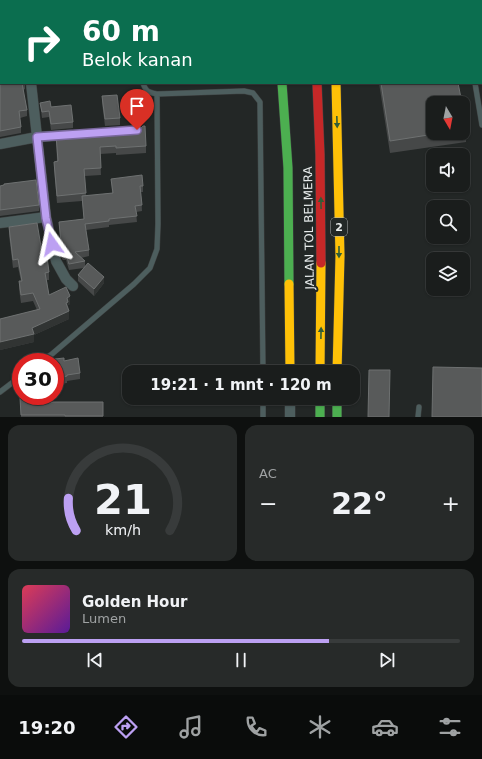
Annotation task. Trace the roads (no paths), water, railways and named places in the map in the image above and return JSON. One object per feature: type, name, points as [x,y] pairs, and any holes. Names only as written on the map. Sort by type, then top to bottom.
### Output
[{"type":"main road","points":[[282,84],[288,168],[290,365]]},
{"type":"main road","name":"JALAN TOL BELMERA","points":[[318,84],[322,285],[320,365]]},
{"type":"main road","name":"2","points":[[336,84],[340,256],[337,365]]},
{"type":"main road","points":[[320,405],[320,417]]},
{"type":"main road","points":[[336,417],[337,405]]},
{"type":"street","points":[[31,84],[46,218],[56,262],[66,279],[73,286]]},
{"type":"street","points":[[0,144],[37,137],[83,134]]},
{"type":"street","points":[[0,223],[46,218]]},
{"type":"street","points":[[290,405],[290,417]]},
{"type":"lane","points":[[143,84],[144,88],[148,92],[157,94],[253,92],[260,102],[263,365]]},
{"type":"lane","points":[[475,84],[482,125]]},
{"type":"lane","points":[[53,353],[134,284],[150,268],[157,249],[157,94]]},
{"type":"lane","points":[[0,392],[12,383]]},
{"type":"lane","points":[[263,405],[263,417]]},
{"type":"lane","points":[[418,417],[419,407]]}]
